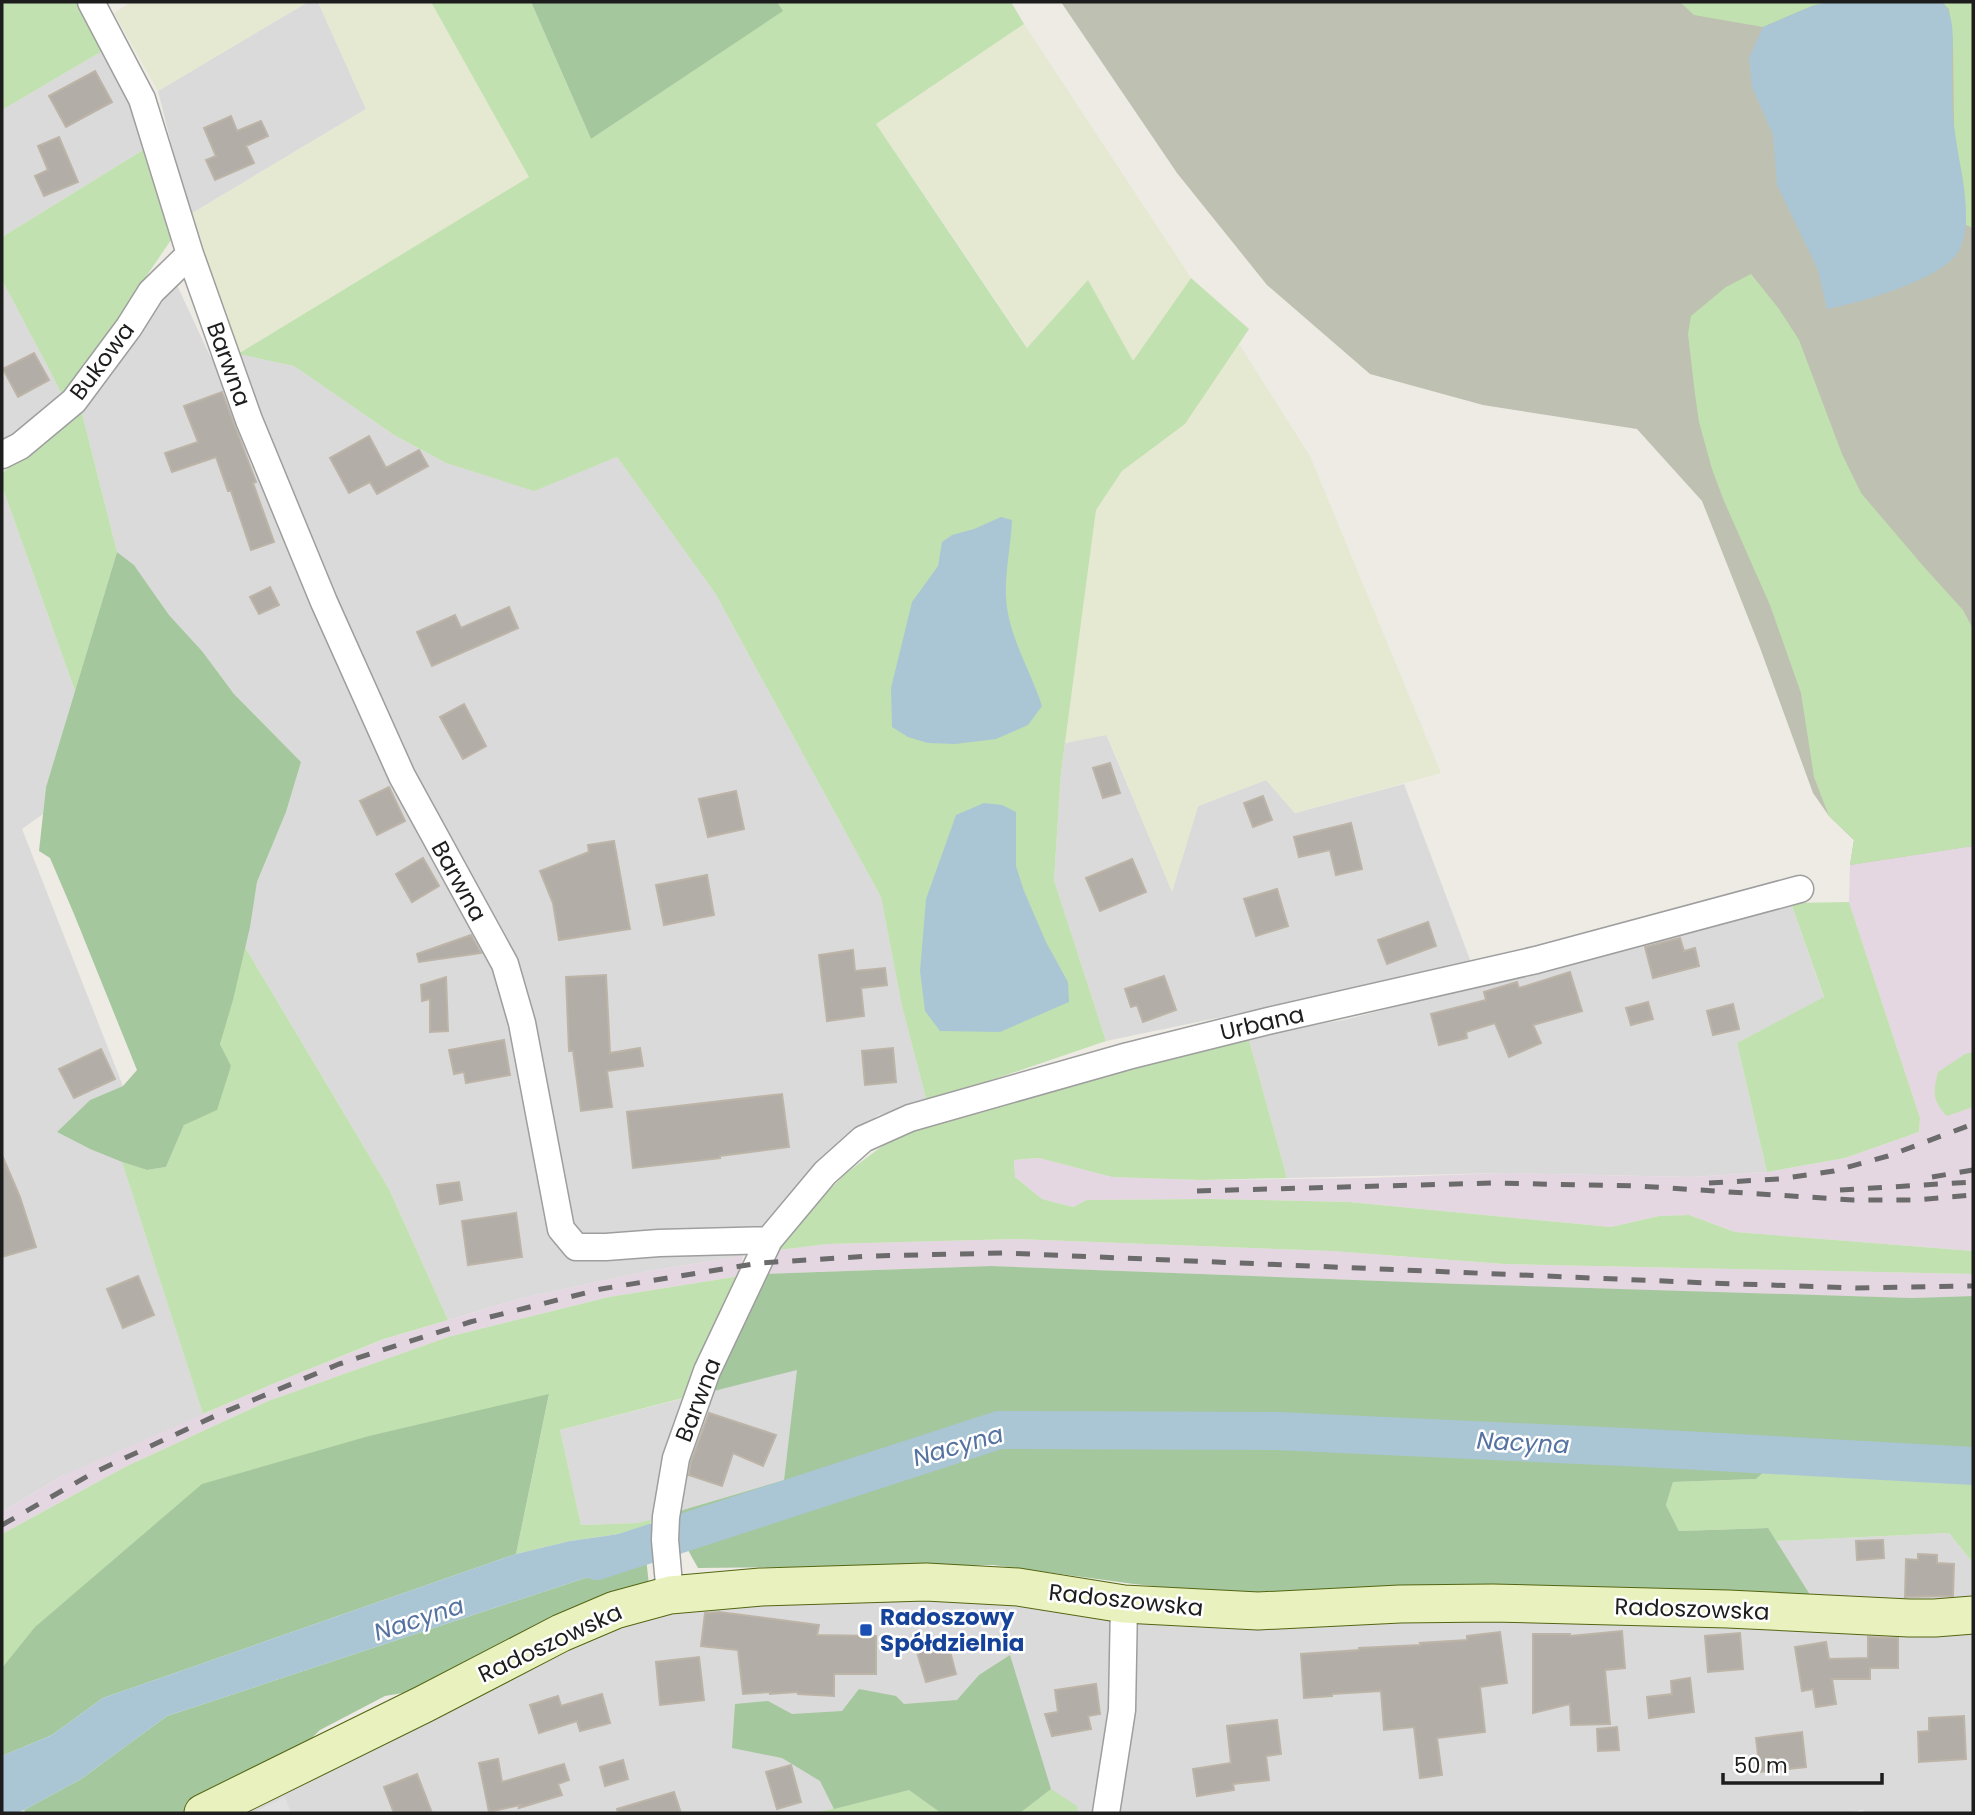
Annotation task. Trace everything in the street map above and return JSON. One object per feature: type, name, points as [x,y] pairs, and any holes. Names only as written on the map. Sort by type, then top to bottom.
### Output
[{"type":"street","name":"Barwna","points":[[91,2],[142,99],[190,254],[249,420],[330,614],[402,776],[505,964],[522,1023],[561,1229],[576,1247],[769,1240],[707,1371],[676,1458],[666,1517],[665,1540],[670,1595]]},
{"type":"street","name":"Bukowa","points":[[2,455],[20,446],[74,401],[129,327],[151,292],[190,254]]},
{"type":"street","name":"Urbana","points":[[769,1240],[825,1173],[863,1139],[910,1118],[1128,1056],[1536,960],[1800,889]]},
{"type":"street","name":"Radoszowska","points":[[203,1813],[561,1633],[615,1610],[670,1595],[761,1587],[926,1582],[1018,1587],[1124,1604],[1258,1611],[1400,1604],[1492,1603],[1728,1609],[1909,1618],[1973,1615]]},
{"type":"street","points":[[1106,1813],[1122,1710],[1124,1604]]},
{"type":"shaded area","points":[[131,2],[308,2],[158,91],[114,13]]},
{"type":"shaded area","points":[[308,2],[318,2],[366,109],[189,215],[158,91]]},
{"type":"shaded area","points":[[318,2],[431,2],[530,177],[238,354],[189,215],[366,109]]},
{"type":"shaded area","points":[[1061,2],[1973,2],[1973,846],[1850,865],[1854,840],[1829,816],[1813,793],[1759,645],[1702,501],[1637,429],[1483,405],[1370,374],[1267,285],[1177,173]]},
{"type":"shaded area","points":[[1024,24],[1191,278],[1133,362],[1028,348],[876,124]]},
{"type":"shaded area","points":[[104,50],[127,93],[143,150],[2,237],[2,110]]},
{"type":"shaded area","points":[[2,280],[62,394],[37,420],[2,443]]},
{"type":"shaded area","points":[[176,283],[211,358],[238,354],[294,366],[394,435],[446,463],[534,490],[617,457],[715,593],[881,897],[902,1005],[927,1102],[878,1115],[820,1160],[743,1256],[649,1271],[522,1298],[448,1320],[389,1189],[245,947],[257,882],[286,812],[301,762],[234,694],[202,651],[169,615],[134,565],[117,552],[82,413]]},
{"type":"shaded area","points":[[1239,344],[1310,456],[1441,773],[1295,813],[1266,780],[1198,806],[1172,892],[1107,735],[1065,743],[1096,510],[1122,471],[1185,424]]},
{"type":"shaded area","points":[[2,486],[75,691],[46,787],[43,814],[22,829],[123,1086],[90,1100],[57,1132],[122,1162],[205,1420],[62,1476],[2,1512]]},
{"type":"shaded area","points":[[1106,734],[1172,891],[1198,806],[1266,780],[1295,813],[1404,784],[1472,965],[1106,1041],[1054,880],[1065,743]]},
{"type":"shaded area","points":[[1973,846],[1973,1251],[1735,1232],[1689,1215],[1659,1216],[1611,1227],[1349,1202],[1088,1200],[1073,1207],[1042,1199],[1015,1177],[1014,1160],[1039,1158],[1112,1177],[1201,1180],[1504,1173],[1692,1177],[1767,1172],[1845,1158],[1919,1132],[1920,1118],[1849,902],[1850,865]]},
{"type":"shaded area","points":[[1791,903],[1824,998],[1737,1043],[1767,1172],[1692,1177],[1504,1173],[1287,1178],[1248,1036],[1344,1020]]},
{"type":"shaded area","points":[[1015,1239],[1332,1251],[1504,1264],[1973,1274],[1973,1296],[1912,1298],[1530,1287],[991,1266],[762,1274],[770,1251],[828,1244]]},
{"type":"shaded area","points":[[743,1256],[740,1276],[609,1297],[448,1337],[268,1401],[127,1466],[2,1534],[2,1512],[62,1476],[275,1383],[385,1339],[522,1298],[649,1271]]},
{"type":"shaded area","points":[[798,1369],[784,1480],[638,1523],[581,1525],[560,1430]]},
{"type":"shaded area","points":[[1949,1533],[1973,1563],[1973,1604],[1814,1601],[1776,1541]]},
{"type":"shaded area","points":[[670,1595],[1973,1615],[1973,1813],[1864,1813],[1863,1810],[1844,1813],[203,1813]]},
{"type":"shaded area","points":[[285,1797],[291,1813],[253,1813]]},
{"type":"green space","points":[[2,2],[81,2],[104,50],[2,110]]},
{"type":"green space","points":[[431,2],[531,2],[591,139],[782,11],[777,2],[1011,2],[1024,24],[876,124],[1027,348],[1088,280],[1133,361],[1191,278],[1249,329],[1185,424],[1122,471],[1096,510],[1061,773],[1054,880],[1106,1041],[927,1102],[902,1006],[881,897],[715,593],[617,457],[534,491],[446,463],[394,435],[294,366],[238,354],[529,177]]},
{"type":"green space","points":[[531,2],[777,2],[783,11],[591,139]]},
{"type":"green space","points":[[1680,2],[1829,2],[1812,6],[1763,27],[1694,15]]},
{"type":"green space","points":[[1942,2],[1973,2],[1973,228],[1966,225],[1954,126],[1953,42],[1949,9]]},
{"type":"green space","points":[[143,150],[171,240],[128,303],[117,331],[62,394],[2,280],[2,237]]},
{"type":"green space","points":[[1751,274],[1799,340],[1842,454],[1861,493],[1963,610],[1973,629],[1973,846],[1850,865],[1854,840],[1829,816],[1814,777],[1801,693],[1770,605],[1724,501],[1699,422],[1688,334],[1691,316],[1726,287]]},
{"type":"green space","points":[[82,413],[117,552],[75,691],[2,486],[2,473]]},
{"type":"green space","points":[[117,552],[134,565],[169,615],[202,651],[234,694],[301,762],[286,812],[257,882],[250,927],[220,1044],[231,1066],[217,1110],[184,1125],[166,1167],[147,1170],[90,1149],[57,1132],[90,1100],[123,1086],[137,1070],[50,858],[39,851],[46,787]]},
{"type":"green space","points":[[1849,902],[1920,1118],[1919,1132],[1845,1158],[1767,1172],[1737,1043],[1824,997],[1791,903]]},
{"type":"green space","points":[[245,947],[389,1189],[448,1320],[384,1339],[203,1414],[122,1162],[147,1170],[166,1167],[184,1125],[231,1067],[220,1044]]},
{"type":"green space","points":[[1248,1036],[1287,1178],[1201,1180],[1112,1177],[1039,1158],[1014,1160],[1015,1177],[1042,1199],[1073,1207],[1087,1200],[1349,1202],[1611,1227],[1659,1216],[1689,1215],[1735,1232],[1973,1251],[1973,1274],[1504,1264],[1332,1251],[1015,1239],[828,1244],[770,1251],[845,1174],[893,1138],[928,1125]]},
{"type":"green space","points":[[1973,1052],[1973,1107],[1947,1116],[1935,1096],[1938,1072],[1965,1054]]},
{"type":"green space","points":[[991,1266],[1912,1298],[1973,1296],[1973,1452],[1717,1446],[1272,1424],[1000,1424],[682,1529],[676,1512],[784,1480],[797,1370],[710,1392],[762,1274]]},
{"type":"green space","points":[[740,1276],[683,1398],[560,1430],[581,1525],[638,1523],[652,1519],[647,1530],[570,1541],[516,1554],[549,1395],[2,1668],[2,1534],[127,1466],[268,1401],[448,1337],[609,1297]]},
{"type":"green space","points":[[549,1394],[516,1554],[103,1698],[52,1735],[2,1756],[2,1668],[35,1627],[202,1484],[369,1436]]},
{"type":"green space","points":[[1274,1437],[1773,1464],[1756,1479],[1673,1482],[1666,1505],[1679,1531],[1768,1528],[1814,1601],[1240,1595],[993,1565],[698,1568],[683,1541],[1000,1439]]},
{"type":"green space","points":[[1773,1464],[1951,1476],[1973,1474],[1973,1563],[1949,1533],[1776,1541],[1767,1528],[1679,1531],[1666,1505],[1673,1482],[1756,1479]]},
{"type":"green space","points":[[646,1558],[649,1585],[420,1690],[385,1696],[320,1730],[290,1759],[182,1813],[26,1813],[24,1810],[81,1779],[167,1716]]},
{"type":"green space","points":[[1010,1655],[1051,1789],[1020,1813],[941,1813],[909,1790],[834,1809],[820,1781],[782,1758],[732,1748],[735,1704],[768,1701],[792,1714],[842,1711],[859,1689],[896,1696],[904,1704],[957,1700],[979,1675]]},
{"type":"green space","points":[[1051,1789],[1077,1806],[1078,1813],[1020,1813]]},
{"type":"green space","points":[[909,1790],[941,1813],[815,1813]]},
{"type":"water","points":[[1829,2],[1942,2],[1946,7],[1952,28],[1952,110],[1964,188],[1966,221],[1960,249],[1952,260],[1938,270],[1900,288],[1827,309],[1818,270],[1777,185],[1773,135],[1752,87],[1749,58],[1763,27],[1812,6]]},
{"type":"water","points":[[1001,517],[1012,520],[1006,578],[1011,625],[1042,706],[1028,725],[996,739],[955,744],[928,743],[908,737],[892,727],[891,688],[912,602],[938,566],[942,542],[952,535]]},
{"type":"water","points":[[984,803],[1002,805],[1016,812],[1016,866],[1046,942],[1068,982],[1069,1002],[1000,1032],[940,1031],[925,1011],[920,971],[926,899],[956,815]]},
{"type":"water","points":[[647,1530],[646,1558],[167,1716],[81,1779],[24,1810],[2,1813],[2,1756],[52,1735],[103,1698],[516,1554],[570,1541]]},
{"type":"building","points":[[95,71],[112,102],[66,127],[49,96]]},
{"type":"building","points":[[231,116],[237,131],[261,121],[268,136],[246,146],[254,163],[215,180],[206,160],[216,156],[204,128]]},
{"type":"building","points":[[59,137],[78,182],[44,196],[35,176],[48,170],[38,146]]},
{"type":"building","points":[[34,353],[49,380],[18,397],[3,369]]},
{"type":"building","points":[[222,392],[256,482],[253,483],[274,542],[251,550],[216,457],[172,472],[165,453],[198,442],[184,406]]},
{"type":"building","points":[[369,436],[386,468],[419,450],[428,466],[377,494],[370,482],[349,493],[330,458]]},
{"type":"building","points":[[270,587],[279,605],[259,614],[250,597]]},
{"type":"building","points":[[509,607],[518,628],[432,666],[417,632],[455,615],[461,628]]},
{"type":"building","points":[[464,704],[486,746],[463,759],[440,717]]},
{"type":"building","points":[[1110,763],[1120,793],[1103,798],[1093,768]]},
{"type":"building","points":[[389,787],[405,821],[377,835],[360,801]]},
{"type":"building","points":[[736,791],[744,829],[708,837],[699,799]]},
{"type":"building","points":[[1263,796],[1272,820],[1253,827],[1244,803]]},
{"type":"building","points":[[1351,823],[1362,869],[1336,875],[1330,850],[1299,857],[1294,837]]},
{"type":"building","points":[[614,841],[630,929],[559,940],[553,903],[540,871],[589,852],[588,845]]},
{"type":"building","points":[[423,858],[439,886],[412,902],[396,874]]},
{"type":"building","points":[[1132,859],[1146,892],[1100,911],[1086,878]]},
{"type":"building","points":[[707,875],[714,915],[664,925],[656,885]]},
{"type":"building","points":[[1277,889],[1288,926],[1256,936],[1244,899]]},
{"type":"building","points":[[1428,922],[1436,946],[1387,964],[1378,940]]},
{"type":"building","points":[[471,935],[481,953],[419,962],[417,954]]},
{"type":"building","points":[[1680,938],[1684,951],[1695,948],[1699,966],[1653,978],[1645,947]]},
{"type":"building","points":[[853,950],[855,971],[885,968],[887,985],[861,988],[864,1016],[827,1021],[819,955]]},
{"type":"building","points":[[1570,972],[1582,1011],[1533,1025],[1541,1043],[1509,1057],[1495,1023],[1466,1032],[1467,1038],[1439,1045],[1431,1014],[1486,1000],[1484,992],[1517,982],[1519,988]]},
{"type":"building","points":[[606,975],[610,1053],[640,1048],[643,1066],[607,1071],[612,1107],[581,1111],[573,1051],[569,1051],[566,977]]},
{"type":"building","points":[[1164,976],[1176,1010],[1143,1022],[1137,1005],[1131,1007],[1125,989]]},
{"type":"building","points":[[446,977],[448,1031],[430,1032],[430,999],[422,1001],[421,985]]},
{"type":"building","points":[[1648,1002],[1653,1019],[1631,1025],[1626,1008]]},
{"type":"building","points":[[1733,1004],[1739,1029],[1713,1035],[1707,1011]]},
{"type":"building","points":[[504,1040],[510,1075],[466,1083],[464,1072],[454,1074],[449,1050]]},
{"type":"building","points":[[893,1048],[896,1082],[865,1085],[862,1051]]},
{"type":"building","points":[[101,1049],[115,1079],[74,1098],[59,1069]]},
{"type":"building","points":[[782,1094],[789,1147],[633,1168],[627,1112]]},
{"type":"building","points":[[2,1155],[20,1197],[36,1247],[2,1257]]},
{"type":"building","points":[[459,1182],[462,1200],[440,1204],[437,1185]]},
{"type":"building","points":[[516,1213],[522,1257],[468,1265],[462,1221]]},
{"type":"building","points":[[138,1276],[154,1315],[123,1328],[107,1289]]},
{"type":"building","points":[[709,1413],[776,1435],[763,1466],[733,1453],[722,1486],[689,1475]]},
{"type":"building","points":[[1883,1540],[1884,1558],[1857,1560],[1856,1541]]},
{"type":"building","points":[[1918,1554],[1937,1555],[1937,1563],[1954,1564],[1953,1596],[1905,1597],[1906,1559],[1918,1560]]},
{"type":"building","points":[[719,1612],[819,1625],[817,1635],[876,1636],[876,1674],[834,1674],[834,1696],[797,1692],[743,1694],[738,1650],[701,1646],[705,1613]]},
{"type":"building","points":[[1622,1631],[1625,1668],[1605,1670],[1610,1724],[1571,1725],[1570,1704],[1533,1713],[1533,1634],[1570,1636]]},
{"type":"building","points":[[1500,1632],[1507,1683],[1480,1687],[1485,1732],[1437,1738],[1442,1775],[1420,1778],[1414,1727],[1384,1730],[1381,1691],[1304,1698],[1301,1654],[1467,1640],[1467,1636]]},
{"type":"building","points":[[1740,1633],[1743,1669],[1708,1672],[1705,1636]]},
{"type":"building","points":[[1868,1637],[1898,1638],[1898,1668],[1870,1668],[1870,1679],[1832,1679],[1836,1704],[1816,1707],[1813,1689],[1802,1691],[1795,1647],[1826,1642],[1829,1659],[1868,1658]]},
{"type":"building","points":[[947,1640],[956,1674],[926,1682],[916,1649]]},
{"type":"building","points":[[699,1657],[704,1700],[660,1705],[656,1662]]},
{"type":"building","points":[[1690,1678],[1694,1712],[1649,1718],[1647,1697],[1672,1694],[1671,1681]]},
{"type":"building","points":[[1096,1684],[1100,1714],[1088,1716],[1091,1729],[1052,1736],[1045,1714],[1058,1712],[1055,1690]]},
{"type":"building","points":[[602,1694],[610,1723],[580,1731],[577,1721],[539,1733],[530,1705],[558,1696],[561,1706]]},
{"type":"building","points":[[1964,1716],[1966,1759],[1919,1762],[1918,1732],[1929,1731],[1929,1718]]},
{"type":"building","points":[[1277,1720],[1281,1754],[1266,1756],[1269,1780],[1233,1784],[1234,1790],[1197,1796],[1193,1769],[1231,1763],[1227,1726]]},
{"type":"building","points":[[1617,1727],[1619,1750],[1598,1751],[1597,1729]]},
{"type":"building","points":[[1802,1732],[1806,1767],[1760,1772],[1756,1738]]},
{"type":"building","points":[[498,1759],[502,1782],[564,1764],[569,1780],[558,1784],[562,1795],[519,1808],[520,1805],[489,1812],[479,1763]]},
{"type":"building","points":[[623,1760],[628,1779],[605,1786],[600,1767]]},
{"type":"building","points":[[791,1765],[801,1802],[777,1809],[766,1772]]},
{"type":"building","points":[[417,1774],[432,1813],[394,1813],[384,1787]]},
{"type":"building","points":[[674,1792],[681,1813],[618,1813],[617,1809]]},
{"type":"waterway","name":"Nacyna","points":[[597,1561],[999,1430],[1277,1431],[1973,1466]]},
{"type":"railway","points":[[1709,1183],[1779,1179],[1834,1171],[1888,1156],[1973,1124]]},
{"type":"railway","points":[[1932,1177],[1973,1170]]},
{"type":"railway","points":[[1840,1190],[1973,1182]]},
{"type":"railway","points":[[1197,1191],[1491,1183],[1638,1186],[1853,1200],[1915,1200],[1973,1195]]},
{"type":"railway","points":[[2,1525],[93,1473],[215,1416],[339,1364],[470,1322],[601,1289],[759,1263],[871,1256],[1004,1253],[1856,1288],[1973,1286]]},
{"type":"place","name":"Radoszowy Spółdzielnia","points":[[866,1630]]}]
